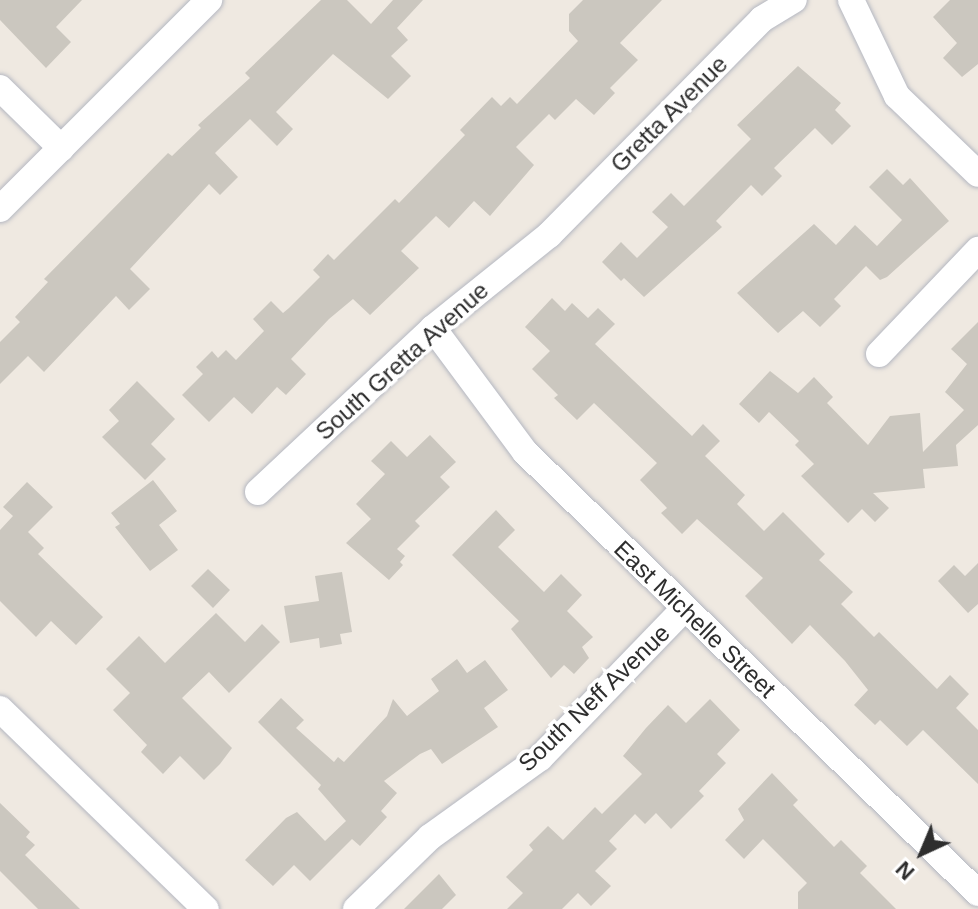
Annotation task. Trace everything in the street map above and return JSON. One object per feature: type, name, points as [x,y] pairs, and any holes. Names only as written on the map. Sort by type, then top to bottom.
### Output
[{"type":"street","points":[[0,209],[209,0]]},
{"type":"street","name":"Gretta Avenue","points":[[549,235],[762,19],[794,0]]},
{"type":"street","points":[[851,0],[897,96],[978,174]]},
{"type":"street","points":[[0,88],[61,148]]},
{"type":"street","name":"South Gretta Avenue","points":[[258,492],[433,328],[549,235]]},
{"type":"street","points":[[879,354],[978,250]]},
{"type":"street","name":"East Michelle Street","points":[[433,328],[525,452],[978,893]]},
{"type":"street","name":"South Neff Avenue","points":[[356,909],[430,837],[540,758],[684,609]]},
{"type":"street","points":[[2,716],[206,909]]},
{"type":"building","points":[[0,0],[82,0],[56,27],[71,42],[46,68],[0,20]]},
{"type":"building","points":[[321,0],[347,0],[371,24],[393,0],[423,0],[397,28],[408,40],[391,56],[411,76],[388,99],[333,54],[276,112],[293,129],[277,146],[250,119],[215,153],[238,177],[220,195],[209,184],[130,269],[150,289],[129,310],[116,296],[44,372],[28,356],[0,384],[0,342],[20,322],[15,317],[48,282],[44,279],[168,153],[172,156],[201,128],[198,125],[250,78],[245,73]]},
{"type":"building","points":[[583,0],[662,0],[620,43],[638,60],[610,88],[615,93],[594,115],[576,99],[555,120],[549,114],[516,147],[534,165],[490,216],[474,201],[449,228],[436,216],[401,251],[419,268],[370,315],[353,299],[329,319],[291,359],[306,374],[286,395],[277,387],[252,414],[234,397],[209,422],[182,395],[203,374],[196,367],[212,351],[218,358],[226,350],[236,360],[264,331],[253,319],[271,301],[283,313],[289,308],[320,277],[313,270],[328,254],[334,260],[395,199],[399,203],[465,135],[460,130],[492,97],[501,106],[510,97],[517,104],[578,41],[569,31],[569,14]]},
{"type":"building","points":[[950,0],[978,0],[978,64],[962,77],[943,58],[957,43],[933,17]]},
{"type":"building","points":[[798,66],[841,103],[835,110],[851,126],[832,145],[815,128],[774,168],[782,176],[762,196],[751,185],[716,221],[722,227],[644,297],[624,278],[621,281],[602,262],[621,242],[637,258],[668,227],[652,212],[671,193],[684,206],[751,139],[737,125]]},
{"type":"building","points":[[887,169],[903,185],[910,178],[949,221],[887,277],[880,280],[866,266],[834,299],[841,306],[820,327],[803,311],[778,333],[737,293],[814,224],[836,245],[855,225],[877,246],[902,220],[869,187]]},
{"type":"building","points":[[552,298],[565,311],[572,303],[588,318],[598,308],[615,324],[595,344],[692,436],[703,424],[720,441],[705,456],[745,495],[737,504],[764,531],[783,512],[825,554],[819,560],[853,592],[841,604],[874,637],[879,632],[937,689],[950,675],[969,694],[956,708],[978,730],[978,784],[923,730],[907,746],[880,720],[875,725],[854,705],[868,690],[810,625],[792,644],[745,596],[763,578],[697,519],[682,534],[661,513],[667,508],[640,480],[657,463],[594,403],[577,420],[554,398],[558,395],[532,369],[550,351],[525,327]]},
{"type":"building","points":[[978,322],[978,425],[956,445],[958,466],[923,469],[925,488],[873,493],[889,508],[875,522],[862,509],[848,523],[801,476],[814,464],[795,445],[799,441],[769,412],[759,423],[739,404],[770,371],[798,393],[814,377],[833,397],[827,403],[868,445],[890,416],[920,413],[923,452],[964,410],[945,392],[967,364],[951,349]]},
{"type":"building","points":[[137,381],[175,419],[151,444],[166,459],[145,480],[102,437],[119,421],[109,410]]},
{"type":"building","points":[[430,435],[456,462],[440,477],[450,487],[415,521],[420,526],[397,549],[405,556],[400,562],[403,565],[389,580],[346,543],[371,519],[356,504],[385,474],[371,461],[391,441],[407,457]]},
{"type":"building","points":[[153,480],[177,511],[159,525],[178,550],[150,571],[115,527],[120,524],[111,513]]},
{"type":"building","points":[[27,482],[53,507],[28,532],[44,548],[38,554],[103,617],[76,645],[51,621],[36,637],[0,601],[0,530],[13,516],[3,507]]},
{"type":"building","points":[[496,510],[515,530],[498,547],[544,592],[561,574],[582,595],[567,611],[593,637],[582,647],[589,658],[574,674],[564,665],[551,678],[511,629],[519,621],[452,555]]},
{"type":"building","points":[[978,563],[978,604],[968,613],[938,581],[954,565],[965,576]]},
{"type":"building","points":[[208,569],[230,590],[213,608],[191,586]]},
{"type":"building","points":[[342,572],[352,632],[340,634],[342,644],[320,648],[319,638],[290,643],[284,606],[319,601],[315,576]]},
{"type":"building","points":[[216,613],[245,642],[262,624],[280,642],[229,693],[209,672],[182,698],[232,748],[204,780],[180,756],[163,774],[141,752],[147,745],[113,710],[130,693],[106,669],[139,636],[165,663]]},
{"type":"building","points":[[457,659],[467,673],[485,660],[508,690],[484,708],[498,727],[442,764],[431,749],[420,754],[384,781],[397,793],[381,811],[387,817],[360,846],[352,839],[310,881],[294,865],[273,886],[245,860],[286,818],[297,812],[325,841],[346,821],[318,789],[321,785],[258,722],[281,698],[304,720],[296,728],[334,762],[338,757],[344,762],[387,716],[393,699],[407,716],[439,691],[431,679]]},
{"type":"building","points":[[710,699],[740,730],[717,754],[726,763],[699,791],[704,796],[671,829],[656,813],[645,824],[635,814],[609,841],[617,849],[595,871],[611,886],[591,906],[578,893],[562,909],[507,909],[523,893],[506,877],[533,850],[529,845],[548,826],[563,840],[595,807],[602,814],[642,774],[623,756],[646,728],[668,705],[686,723]]},
{"type":"building","points":[[772,773],[798,800],[793,805],[834,847],[841,840],[867,866],[860,873],[896,909],[798,909],[798,892],[807,883],[763,839],[744,859],[725,840],[744,820],[738,809]]},
{"type":"building","points":[[0,803],[30,832],[26,837],[35,845],[25,855],[80,909],[38,909],[0,871]]},
{"type":"building","points":[[439,874],[456,895],[442,909],[404,909]]}]
